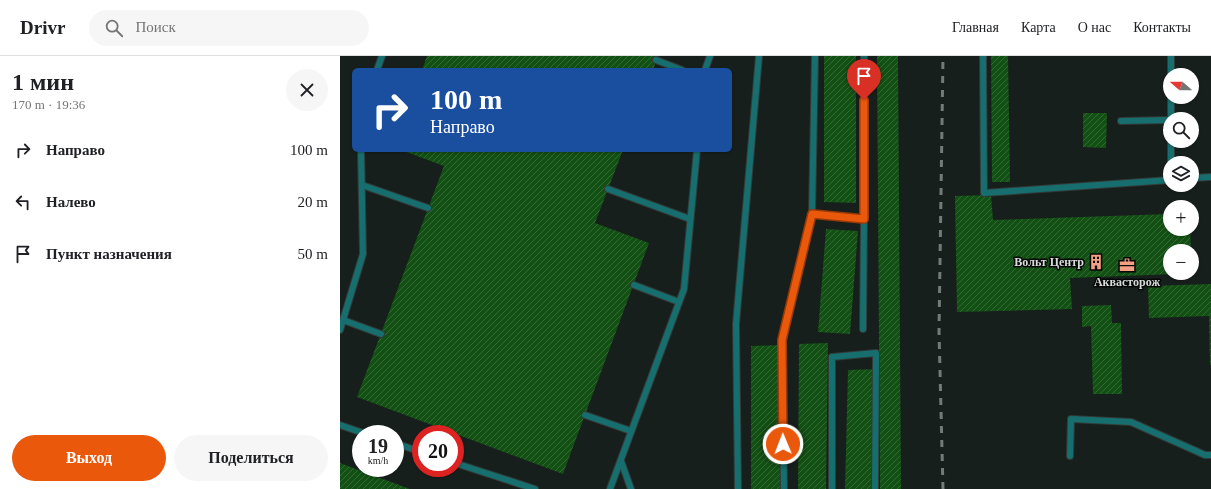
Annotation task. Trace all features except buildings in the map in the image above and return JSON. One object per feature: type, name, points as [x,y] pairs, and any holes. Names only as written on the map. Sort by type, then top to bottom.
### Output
[{"type":"lane","points":[[378,68],[382,56]]},
{"type":"lane","points":[[706,68],[710,56]]},
{"type":"lane","points":[[738,489],[736,324],[759,56]]},
{"type":"lane","points":[[784,489],[782,340],[812,214],[815,56]]},
{"type":"lane","points":[[863,329],[864,56]]},
{"type":"lane","points":[[983,56],[984,193],[1163,180]]},
{"type":"lane","points":[[1171,56],[1171,68]]},
{"type":"lane","points":[[656,60],[677,68]]},
{"type":"lane","points":[[1121,121],[1163,120]]},
{"type":"lane","points":[[340,330],[363,254],[361,152]]},
{"type":"lane","points":[[610,489],[684,289],[697,152]]},
{"type":"lane","points":[[1199,178],[1211,177]]},
{"type":"lane","points":[[362,185],[428,208]]},
{"type":"lane","points":[[608,188],[690,219]]},
{"type":"lane","points":[[812,214],[864,219]]},
{"type":"lane","points":[[634,285],[679,302]]},
{"type":"lane","points":[[343,320],[382,334]]},
{"type":"lane","points":[[832,489],[832,357],[876,353],[875,489]]},
{"type":"lane","points":[[585,415],[632,431]]},
{"type":"lane","points":[[1070,456],[1072,419],[1131,422],[1205,456],[1211,455]]},
{"type":"lane","points":[[340,425],[352,429]]},
{"type":"lane","points":[[621,461],[631,489]]},
{"type":"lane","points":[[464,466],[535,489]]},
{"type":"railway","points":[[943,56],[939,331],[943,489]]},
{"type":"place","name":"Вольт Центр","points":[[1096,262]]},
{"type":"place","name":"Аквасторож","points":[[1127,265]]},
{"type":"route","points":[[783,444],[782,340],[812,214],[864,219],[864,100]]}]
